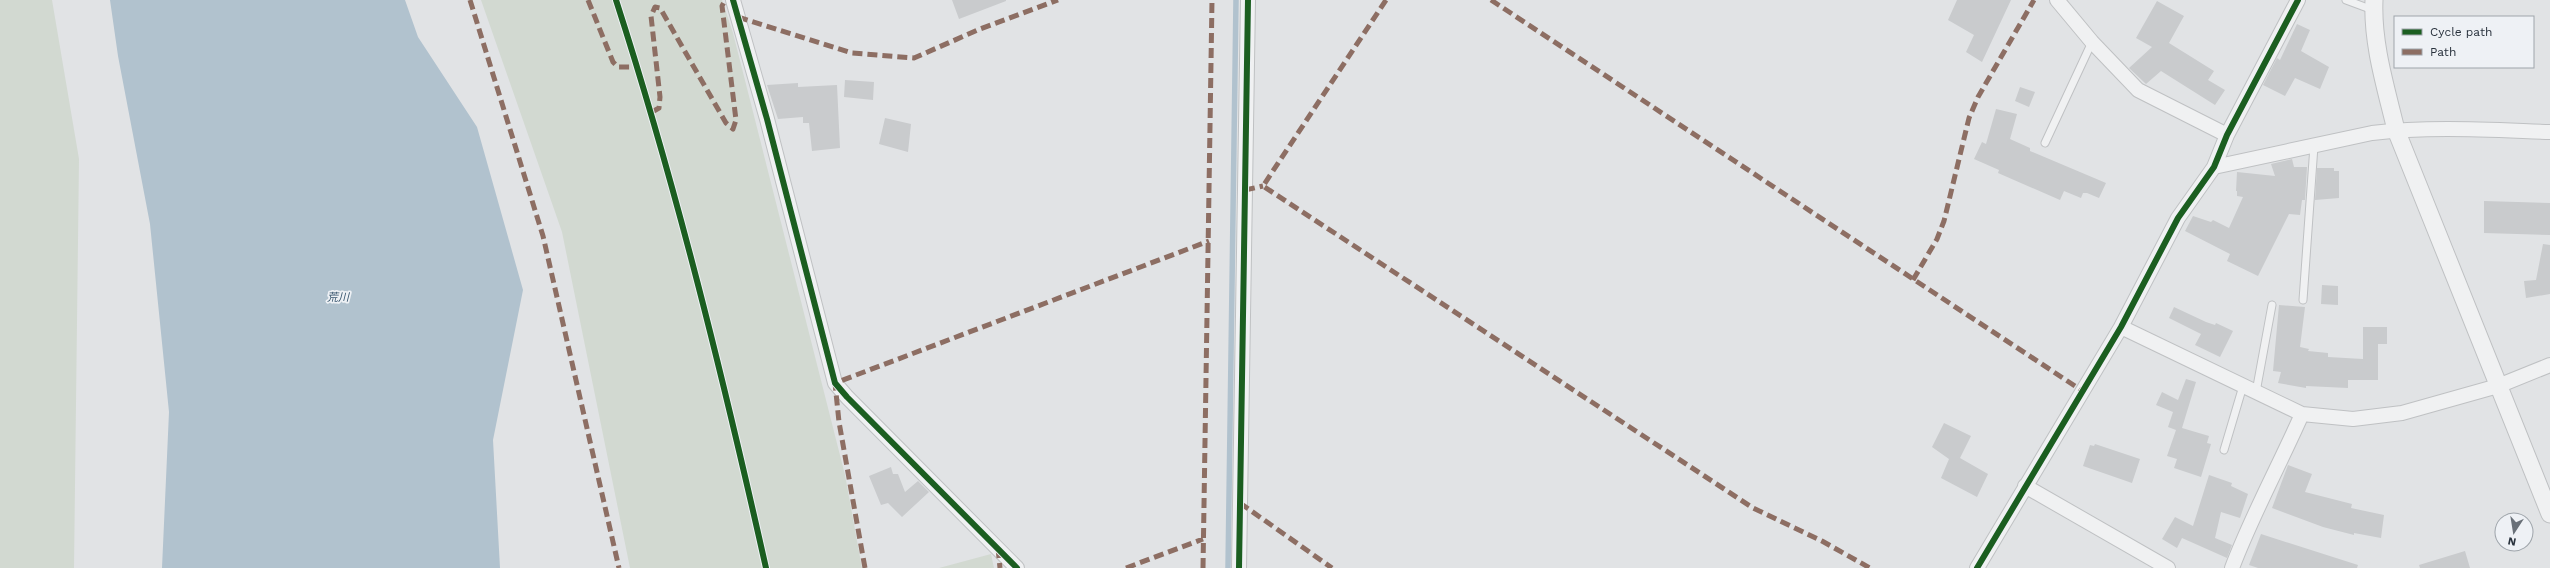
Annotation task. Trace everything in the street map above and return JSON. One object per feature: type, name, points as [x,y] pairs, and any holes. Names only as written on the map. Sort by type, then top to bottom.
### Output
[{"type":"street","points":[[733,0],[767,119],[835,383],[847,398],[1017,568]]},
{"type":"street","points":[[1239,568],[1248,0]]},
{"type":"street","points":[[2057,0],[2092,42],[2138,90],[2227,136]]},
{"type":"street","points":[[1977,568],[2121,327],[2178,218],[2214,167],[2227,136],[2298,0]]},
{"type":"street","points":[[2373,5],[2382,73],[2396,130],[2550,514]]},
{"type":"street","points":[[2214,167],[2396,130],[2420,129],[2550,132]]},
{"type":"street","points":[[2121,327],[2302,414],[2353,419],[2402,413],[2498,386],[2550,365]]},
{"type":"street","points":[[2232,568],[2247,530],[2271,484],[2302,414]]},
{"type":"street","points":[[2025,486],[2168,568]]},
{"type":"lane","points":[[2346,0],[2373,5]]},
{"type":"lane","points":[[2044,144],[2092,42]]},
{"type":"lane","points":[[2303,300],[2314,146]]},
{"type":"lane","points":[[2224,450],[2249,389],[2272,304]]},
{"type":"shaded area","points":[[0,0],[52,0],[79,159],[74,568],[0,568]]},
{"type":"shaded area","points":[[481,0],[722,0],[733,33],[845,475],[862,568],[630,568],[562,232]]},
{"type":"shaded area","points":[[991,554],[994,568],[939,568]]},
{"type":"water","name":"荒川","points":[[110,0],[405,0],[418,37],[477,127],[523,290],[493,440],[500,568],[162,568],[169,412],[150,224],[118,56]]},
{"type":"building","points":[[952,0],[1006,0],[1006,1],[959,19]]},
{"type":"building","points":[[1957,0],[2011,0],[1982,62],[1966,52],[1974,35],[1948,20]]},
{"type":"building","points":[[2157,1],[2184,16],[2169,43],[2214,71],[2208,80],[2225,90],[2215,105],[2161,71],[2146,84],[2129,68],[2152,47],[2136,38]]},
{"type":"building","points":[[2297,24],[2310,30],[2301,51],[2329,67],[2320,89],[2295,78],[2285,96],[2263,85],[2277,58],[2280,60]]},
{"type":"building","points":[[845,80],[874,82],[873,100],[844,97]]},
{"type":"building","points":[[798,83],[798,87],[837,85],[840,148],[812,151],[809,123],[803,123],[803,117],[778,119],[767,85]]},
{"type":"building","points":[[2020,87],[2035,92],[2029,107],[2015,101]]},
{"type":"building","points":[[1996,109],[2017,114],[2010,139],[2030,148],[2030,151],[2106,183],[2099,198],[2083,193],[2081,198],[2064,191],[2060,200],[1998,173],[1999,170],[1974,159],[1982,142],[1986,144]]},
{"type":"building","points":[[885,118],[911,124],[908,152],[879,144]]},
{"type":"building","points":[[2292,159],[2294,167],[2307,167],[2305,200],[2302,200],[2300,215],[2289,214],[2258,276],[2227,261],[2230,254],[2185,231],[2193,216],[2211,222],[2213,220],[2229,228],[2243,197],[2237,196],[2237,172],[2275,176],[2271,164]]},
{"type":"building","points":[[2317,168],[2334,168],[2334,171],[2339,171],[2339,198],[2315,200]]},
{"type":"building","points":[[2484,201],[2550,203],[2550,235],[2484,233]]},
{"type":"building","points":[[2543,244],[2550,245],[2550,294],[2526,298],[2524,281],[2536,280]]},
{"type":"building","points":[[2322,285],[2338,286],[2338,305],[2321,304]]},
{"type":"building","points":[[2279,305],[2305,307],[2300,347],[2309,349],[2308,351],[2328,353],[2328,357],[2363,359],[2363,327],[2387,327],[2387,344],[2378,344],[2378,380],[2348,380],[2348,388],[2306,386],[2306,388],[2278,383],[2281,372],[2273,371]]},
{"type":"building","points":[[2174,307],[2206,322],[2215,325],[2216,323],[2233,331],[2220,357],[2195,345],[2201,334],[2169,318]]},
{"type":"building","points":[[2186,379],[2196,382],[2182,428],[2209,436],[2207,443],[2211,444],[2201,477],[2174,468],[2177,459],[2167,456],[2176,430],[2168,427],[2173,412],[2156,405],[2162,392],[2178,400]]},
{"type":"building","points":[[1944,423],[1971,436],[1960,458],[1988,474],[1977,497],[1941,478],[1949,459],[1932,447]]},
{"type":"building","points":[[2095,444],[2140,459],[2132,483],[2083,466],[2090,445],[2094,446]]},
{"type":"building","points":[[2288,465],[2312,474],[2305,492],[2352,504],[2351,508],[2384,515],[2381,538],[2354,533],[2354,535],[2323,527],[2272,508]]},
{"type":"building","points":[[891,467],[893,474],[898,474],[905,492],[918,481],[929,492],[902,517],[888,503],[881,505],[869,476]]},
{"type":"building","points":[[2209,475],[2232,483],[2231,486],[2248,494],[2240,518],[2221,512],[2215,538],[2232,545],[2227,558],[2182,538],[2177,548],[2162,539],[2175,517],[2193,526]]},
{"type":"building","points":[[2261,534],[2358,565],[2357,568],[2258,568],[2249,565]]},
{"type":"building","points":[[2465,551],[2470,568],[2420,568],[2419,565]]},
{"type":"waterway","points":[[1228,568],[1236,0]]},
{"type":"marked path","points":[[470,0],[543,236],[619,568]]},
{"type":"marked path","points":[[588,0],[613,62],[618,67],[638,67]]},
{"type":"marked path","points":[[652,112],[659,108],[660,97],[651,16],[655,7],[660,8],[726,123],[733,129],[736,120],[722,6],[725,0]]},
{"type":"marked path","points":[[738,17],[852,53],[914,58],[980,29],[1058,0]]},
{"type":"marked path","points":[[1203,568],[1212,0]]},
{"type":"marked path","points":[[1386,0],[1263,186],[1753,508],[1822,541],[1870,568]]},
{"type":"marked path","points":[[1491,0],[2081,390]]},
{"type":"marked path","points":[[1913,280],[1937,239],[1944,221],[1969,118],[1978,97],[2034,0]]},
{"type":"marked path","points":[[1245,190],[1263,186]]},
{"type":"marked path","points":[[865,568],[839,422],[835,383],[1209,241]]},
{"type":"marked path","points":[[1240,503],[1332,568]]},
{"type":"marked path","points":[[1126,568],[1203,539]]},
{"type":"marked path","points":[[998,548],[1000,568]]},
{"type":"cycle path","points":[[616,0],[659,140],[697,282],[733,425],[766,568]]},
{"type":"cycle path","points":[[733,0],[767,119],[835,383],[847,397],[1017,568]]},
{"type":"cycle path","points":[[1239,568],[1248,0]]},
{"type":"cycle path","points":[[1977,568],[2121,327],[2178,218],[2214,167],[2227,135],[2298,0]]}]
